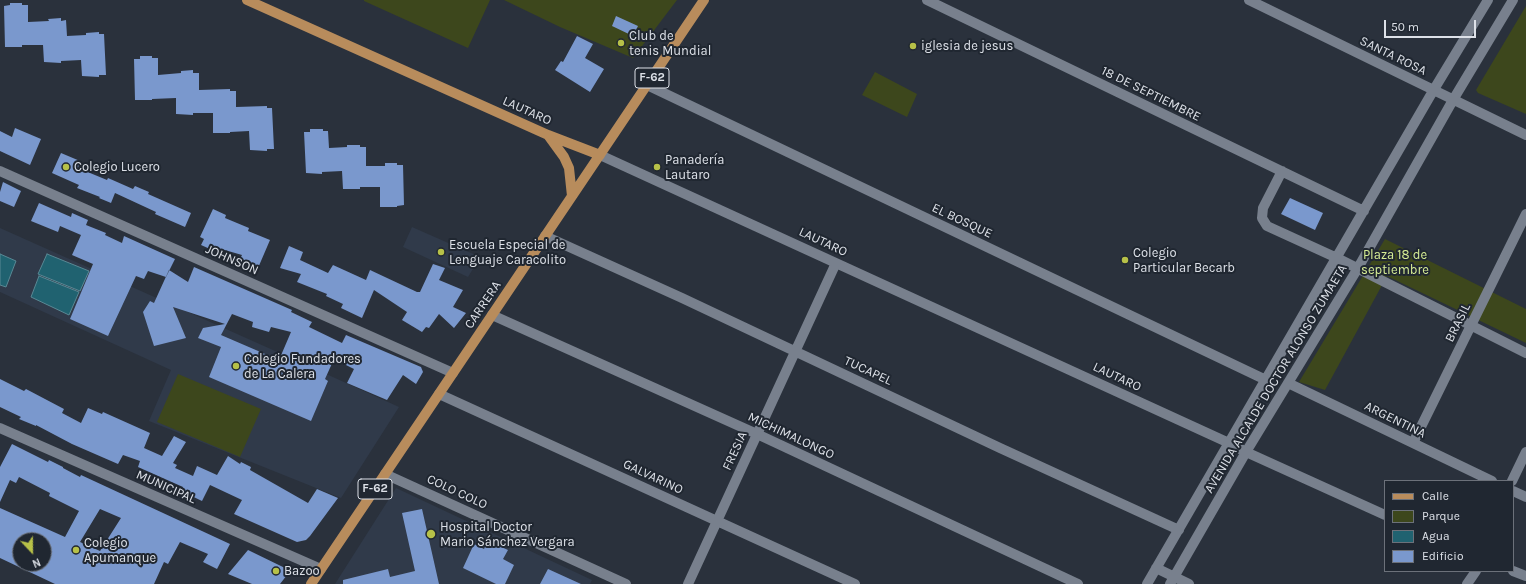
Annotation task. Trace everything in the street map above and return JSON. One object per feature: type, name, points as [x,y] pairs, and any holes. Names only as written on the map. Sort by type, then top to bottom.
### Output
[{"type":"main road","name":"LAUTARO","points":[[247,0],[548,135],[600,155]]},
{"type":"main road","name":"CARRERA","points":[[311,584],[704,0]]},
{"type":"main road","points":[[548,135],[561,152],[569,168],[572,196]]},
{"type":"street","name":"18 DE SEPTIEMBRE","points":[[927,0],[1364,211]]},
{"type":"street","name":"SANTA ROSA","points":[[1249,0],[1526,135]]},
{"type":"street","name":"AVENIDA ALCALDE DOCTOR ALONSO ZUMAETA","points":[[1147,584],[1433,91],[1488,0]]},
{"type":"street","name":"AVENIDA ALCALDE DOCTOR ALONSO ZUMAETA","points":[[1172,581],[1246,452],[1358,268],[1453,100],[1513,0]]},
{"type":"street","name":"EL BOSQUE","points":[[647,85],[1266,380]]},
{"type":"street","name":"LAUTARO","points":[[600,155],[1384,515]]},
{"type":"street","name":"JOHNSON","points":[[0,171],[453,373]]},
{"type":"street","points":[[1282,171],[1263,208],[1262,218],[1267,226],[1358,268],[1526,353]]},
{"type":"street","name":"BRASIL","points":[[1413,443],[1526,214]]},
{"type":"street","name":"TUCAPEL","points":[[546,236],[1179,530]]},
{"type":"street","name":"FRESIA","points":[[688,584],[836,263]]},
{"type":"street","name":"MICHIMALONGO","points":[[492,315],[757,434],[1078,584]]},
{"type":"street","name":"ARGENTINA","points":[[1288,383],[1490,480]]},
{"type":"street","name":"GALVARINO","points":[[439,394],[855,584]]},
{"type":"street","name":"MUNICIPAL","points":[[0,428],[321,569]]},
{"type":"street","points":[[1512,480],[1526,452]]},
{"type":"street","name":"COLO COLO","points":[[385,474],[626,584]]},
{"type":"street","points":[[1514,491],[1526,497]]},
{"type":"street","points":[[1156,568],[1172,581],[1189,584]]},
{"type":"street","points":[[1514,571],[1526,576]]},
{"type":"street","points":[[1467,584],[1475,572]]},
{"type":"shaded area","name":"Escuela Especial de Lenguaje Caracolito","points":[[412,227],[480,257],[468,277],[403,247]]},
{"type":"shaded area","name":"Colegio Fundadores de La Calera","points":[[0,228],[399,407],[341,498],[149,421],[171,370],[0,292]]},
{"type":"shaded area","name":"Hospital Doctor Mario Sánchez Vergara","points":[[396,488],[592,580],[590,584],[335,584]]},
{"type":"green space","points":[[364,0],[490,0],[468,48]]},
{"type":"green space","name":"Club de tenis Mundial","points":[[504,0],[677,0],[633,58],[560,27]]},
{"type":"green space","points":[[1526,6],[1526,114],[1478,93],[1476,90]]},
{"type":"green space","points":[[875,72],[917,94],[907,117],[862,95]]},
{"type":"green space","name":"Plaza 18 de septiembre","points":[[1385,239],[1526,309],[1526,343],[1387,276],[1325,390],[1299,382]]},
{"type":"green space","points":[[178,374],[261,409],[240,457],[157,422]]},
{"type":"water","points":[[0,254],[16,261],[6,287],[0,285]]},
{"type":"water","points":[[47,254],[89,271],[80,291],[38,274]]},
{"type":"water","points":[[39,276],[79,292],[69,315],[31,297]]},
{"type":"building","points":[[10,3],[22,3],[22,5],[28,5],[28,22],[49,21],[48,19],[61,18],[61,21],[66,20],[67,36],[86,35],[86,33],[99,32],[99,34],[104,34],[106,75],[99,75],[99,77],[82,76],[81,60],[61,61],[61,63],[44,62],[43,45],[5,47],[4,6],[10,5]]},
{"type":"building","points":[[616,16],[638,26],[633,36],[612,26]]},
{"type":"building","points":[[577,36],[593,44],[585,58],[604,69],[590,92],[555,70],[561,61],[563,62]]},
{"type":"building","points":[[140,56],[152,56],[152,58],[158,58],[158,75],[181,73],[181,71],[193,70],[193,73],[199,73],[199,90],[230,89],[230,91],[236,91],[236,107],[267,106],[267,108],[272,108],[274,149],[267,149],[267,151],[250,150],[249,131],[213,133],[213,113],[193,113],[193,115],[176,114],[176,98],[135,100],[134,59],[140,59]]},
{"type":"building","points":[[15,128],[41,139],[30,165],[0,151],[0,131],[12,137]]},
{"type":"building","points":[[310,129],[323,129],[323,131],[328,131],[329,148],[347,147],[347,145],[360,145],[360,147],[366,147],[366,166],[385,166],[385,163],[397,163],[397,165],[403,165],[404,205],[397,207],[380,207],[380,187],[343,189],[342,171],[322,172],[322,174],[306,173],[304,132],[310,132]]},
{"type":"building","points":[[61,153],[80,161],[78,168],[107,180],[108,178],[133,189],[135,186],[149,192],[148,194],[191,213],[185,227],[155,214],[156,212],[115,193],[111,203],[77,188],[79,185],[52,173]]},
{"type":"building","points":[[3,182],[21,191],[14,207],[0,201],[0,192]]},
{"type":"building","points":[[1290,198],[1323,213],[1315,230],[1281,214]]},
{"type":"building","points":[[39,203],[71,217],[72,213],[88,220],[86,225],[106,233],[105,235],[122,243],[124,236],[175,259],[166,277],[148,271],[144,279],[136,276],[108,336],[70,319],[93,264],[72,255],[81,235],[60,226],[58,232],[31,221]]},
{"type":"building","points":[[213,209],[226,215],[225,218],[249,228],[248,231],[270,240],[258,268],[239,261],[242,255],[211,246],[210,249],[201,245],[204,239],[200,237]]},
{"type":"building","points":[[289,246],[303,252],[300,260],[328,273],[333,265],[366,280],[370,270],[417,292],[420,292],[433,264],[445,268],[439,280],[463,290],[453,307],[466,313],[454,328],[439,314],[429,328],[426,327],[422,332],[402,320],[407,312],[374,290],[362,318],[341,308],[343,304],[326,296],[327,294],[297,282],[301,274],[280,268]]},
{"type":"building","points":[[194,267],[292,310],[291,312],[312,322],[309,327],[342,343],[346,335],[421,367],[423,372],[416,384],[403,375],[387,400],[347,383],[354,369],[334,359],[325,379],[328,381],[311,421],[209,377],[221,347],[198,338],[203,328],[225,324],[173,307],[186,338],[154,346],[143,312],[150,301],[154,303],[169,270],[188,282]],"holes":[[[232,314],[253,322],[252,327],[269,332],[271,327],[291,332],[279,360],[221,335]]]},
{"type":"building","points":[[0,379],[24,391],[26,389],[64,409],[62,413],[81,423],[88,408],[102,414],[103,412],[150,433],[144,448],[162,456],[174,436],[186,442],[173,463],[177,465],[175,468],[193,476],[197,466],[217,475],[228,456],[240,464],[241,462],[251,467],[250,470],[308,503],[317,489],[338,498],[310,536],[306,540],[297,542],[234,514],[242,500],[210,485],[202,501],[181,491],[183,487],[138,467],[140,461],[123,455],[118,464],[72,444],[36,425],[19,419],[21,417],[0,407]]},
{"type":"building","points":[[12,444],[48,462],[49,460],[80,477],[81,475],[230,544],[217,569],[203,562],[208,554],[180,542],[168,564],[164,562],[154,584],[55,584],[30,572],[52,572],[52,532],[12,532],[12,564],[0,558],[0,508],[65,537],[79,511],[49,496],[50,493],[19,477],[16,483],[10,480],[0,502],[0,467]],"holes":[[[100,509],[121,518],[100,551],[80,542]]]},
{"type":"building","points":[[422,509],[439,584],[343,584],[343,580],[388,569],[390,577],[415,571],[402,513]]},
{"type":"building","points":[[488,541],[508,550],[503,559],[514,565],[505,584],[496,584],[463,568],[474,544],[484,549]]},
{"type":"building","points":[[248,550],[285,568],[287,575],[280,584],[252,584],[228,574]]},
{"type":"building","points":[[548,569],[581,584],[540,584]]},
{"type":"place","name":"Club de tenis Mundial","points":[[621,43]]},
{"type":"place","name":"iglesia de jesus","points":[[913,46]]},
{"type":"place","name":"Colegio Lucero","points":[[66,167]]},
{"type":"place","name":"Panadería Lautaro","points":[[657,167]]},
{"type":"place","name":"Escuela Especial de Lenguaje Caracolito","points":[[441,252]]},
{"type":"place","name":"Colegio Particular Becarb","points":[[1125,260]]},
{"type":"place","name":"Colegio Fundadores de La Calera","points":[[236,366]]},
{"type":"place","name":"Hospital Doctor Mario Sánchez Vergara","points":[[431,534]]},
{"type":"place","name":"Colegio Apumanque","points":[[76,550]]},
{"type":"place","name":"Bazoo","points":[[276,571]]}]
